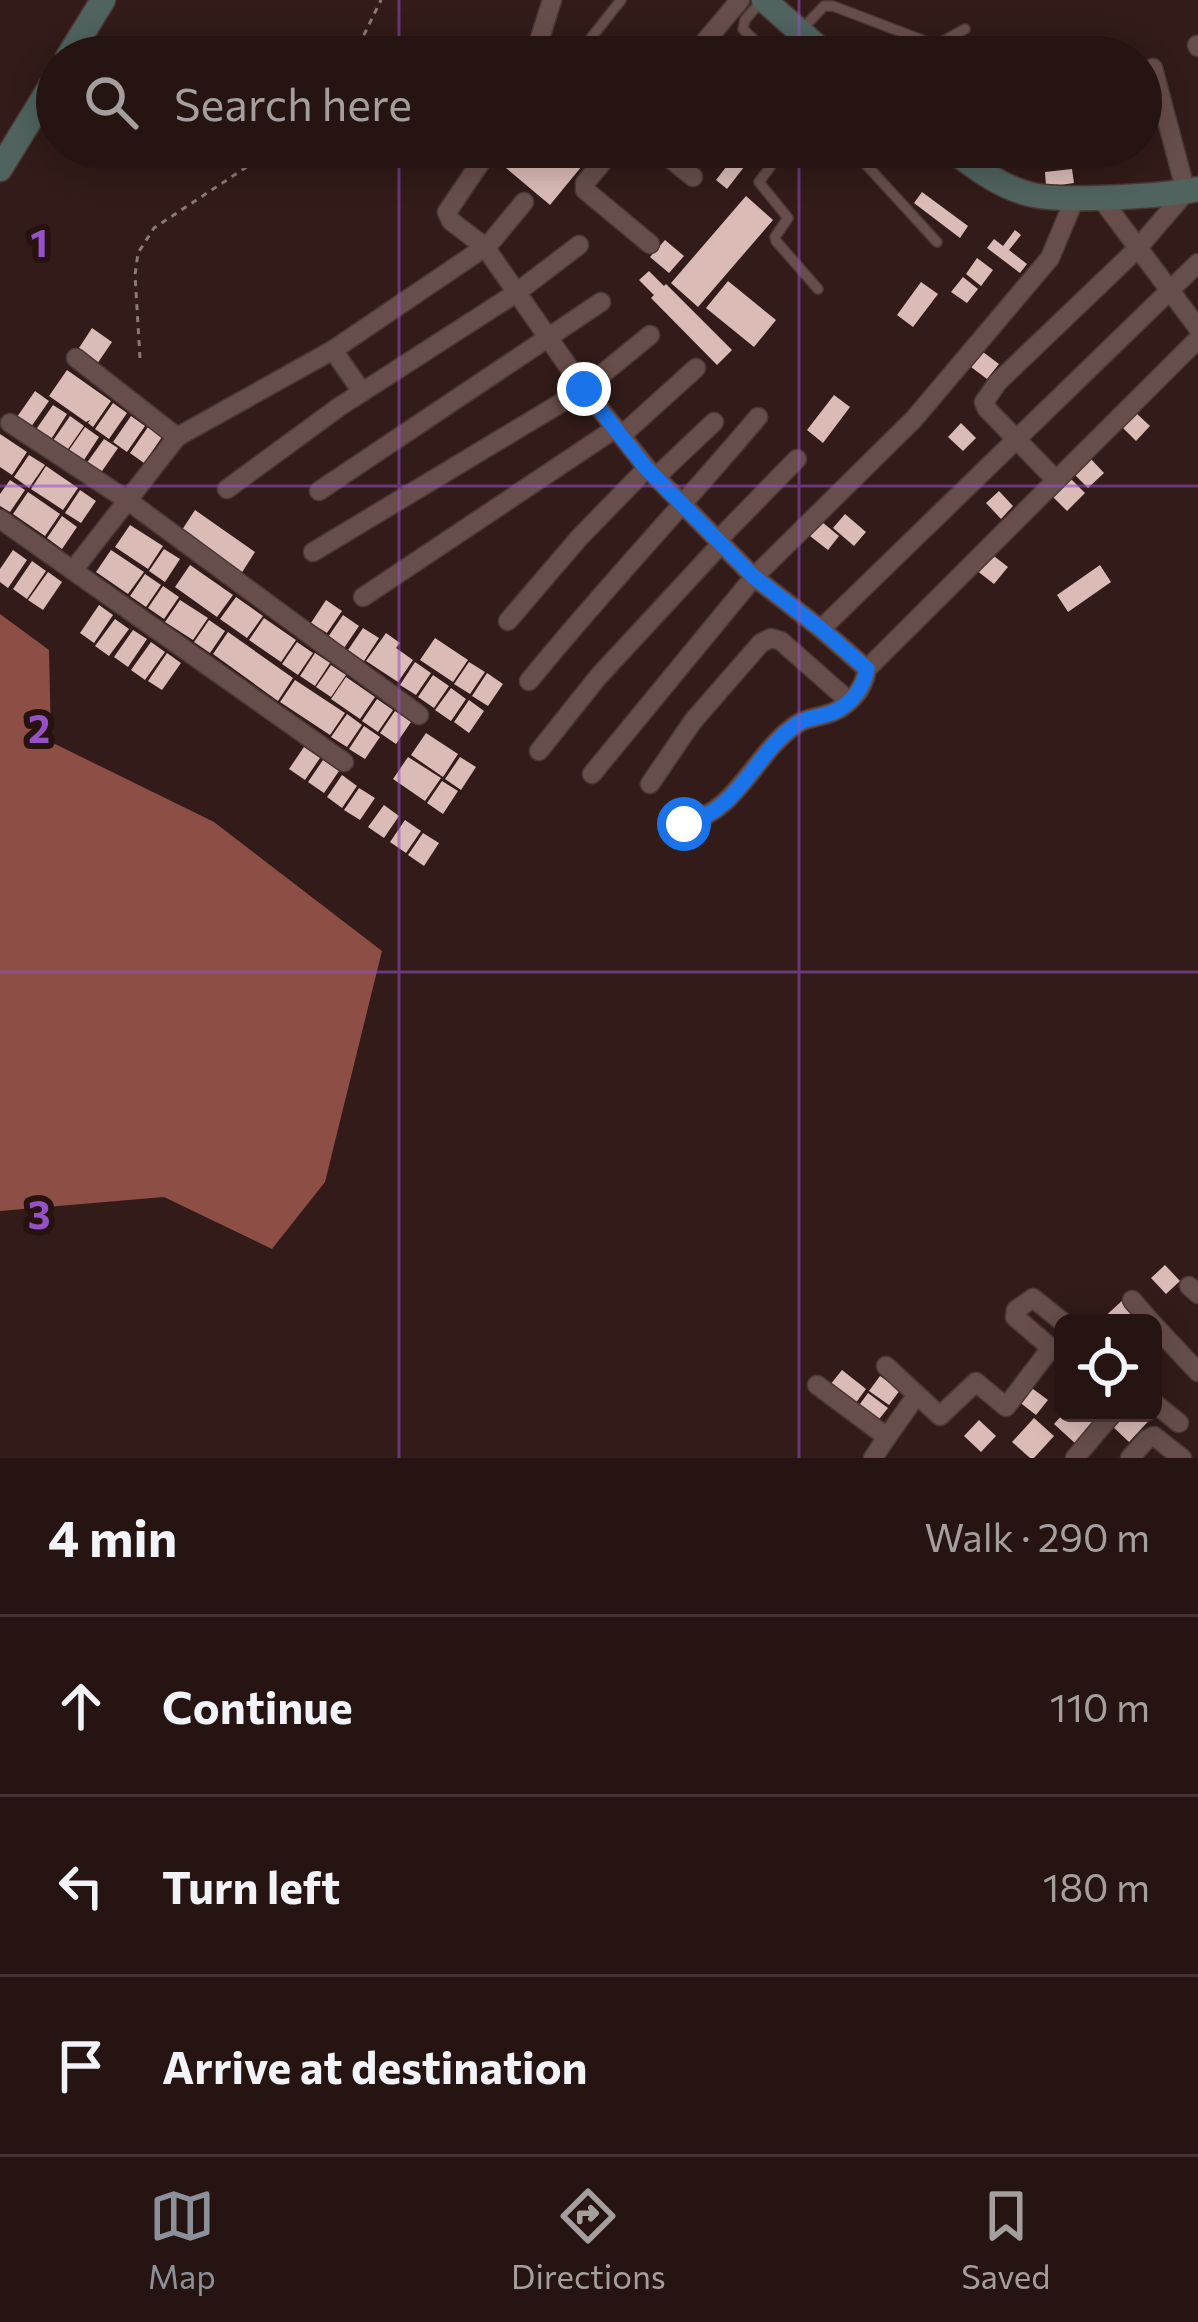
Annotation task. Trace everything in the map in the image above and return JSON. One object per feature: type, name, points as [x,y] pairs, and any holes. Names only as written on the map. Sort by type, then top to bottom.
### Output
[{"type":"street","points":[[81,36],[103,0]]},
{"type":"street","points":[[541,36],[552,0]]},
{"type":"street","points":[[710,36],[740,0]]},
{"type":"street","points":[[763,0],[805,36]]},
{"type":"street","points":[[1162,96],[1192,190]]},
{"type":"street","points":[[0,169],[36,110]]},
{"type":"street","points":[[477,168],[448,212],[452,220],[486,247],[584,389],[651,472],[754,577],[867,669]]},
{"type":"street","points":[[597,168],[585,182],[585,190],[650,244]]},
{"type":"street","points":[[682,168],[693,177]]},
{"type":"street","points":[[976,168],[1031,195],[1088,197],[1192,190]]},
{"type":"street","points":[[1056,480],[987,409],[987,395],[1192,190]]},
{"type":"street","points":[[1088,197],[1137,249],[1198,328]]},
{"type":"street","points":[[592,774],[754,577],[914,419],[1050,258],[1088,197]]},
{"type":"street","points":[[74,569],[177,437],[333,350],[486,247],[524,202]]},
{"type":"street","points":[[227,488],[362,392],[516,293],[579,245]]},
{"type":"street","points":[[821,629],[1198,263]]},
{"type":"street","points":[[319,491],[601,302]]},
{"type":"street","points":[[313,552],[584,389],[650,334]]},
{"type":"street","points":[[684,824],[705,819],[717,809],[800,722],[829,715],[849,701],[865,681],[867,669],[1198,339]]},
{"type":"street","points":[[333,350],[362,392]]},
{"type":"street","points":[[76,358],[177,437]]},
{"type":"street","points":[[363,597],[619,432],[696,368]]},
{"type":"street","points":[[529,681],[758,417]]},
{"type":"street","points":[[508,621],[578,538],[714,422]]},
{"type":"street","points":[[10,423],[128,500],[419,715]]},
{"type":"street","points":[[539,751],[598,677],[797,459]]},
{"type":"street","points":[[0,519],[344,762]]},
{"type":"street","points":[[650,784],[694,721],[761,643],[771,638],[781,640],[849,701]]},
{"type":"street","points":[[886,1366],[940,1417],[976,1382],[1006,1407],[1051,1348],[1015,1317],[1016,1310],[1033,1298],[1054,1315]]},
{"type":"street","points":[[1132,1300],[1145,1314]]},
{"type":"street","points":[[1162,1333],[1197,1370]]},
{"type":"street","points":[[818,1385],[886,1437]]},
{"type":"street","points":[[873,1458],[916,1396]]},
{"type":"street","points":[[1162,1410],[1179,1424]]},
{"type":"street","points":[[1076,1458],[1105,1422]]},
{"type":"street","points":[[1130,1458],[1154,1436],[1182,1458]]},
{"type":"lane","points":[[593,36],[621,0]]},
{"type":"lane","points":[[747,36],[745,20],[763,0]]},
{"type":"lane","points":[[800,32],[824,6],[833,6],[912,36]]},
{"type":"lane","points":[[952,36],[964,29]]},
{"type":"lane","points":[[769,168],[759,182],[788,218],[776,241],[818,289]]},
{"type":"lane","points":[[869,168],[937,242]]},
{"type":"path","points":[[363,36],[381,0]]},
{"type":"path","points":[[140,358],[138,254],[154,228],[245,168]]},
{"type":"shaded area","points":[[0,614],[49,650],[51,742],[214,822],[382,951],[325,1182],[272,1249],[164,1197],[0,1211]]},
{"type":"building","points":[[506,168],[580,168],[550,205]]},
{"type":"building","points":[[725,168],[743,168],[727,189],[716,180]]},
{"type":"building","points":[[1072,169],[1074,183],[1046,187],[1045,172]]},
{"type":"building","points":[[922,192],[968,226],[960,238],[914,203]]},
{"type":"building","points":[[746,196],[773,220],[698,307],[671,283]]},
{"type":"building","points":[[1015,230],[1021,235],[1009,250],[1027,264],[1020,273],[987,248],[994,239],[1003,246]]},
{"type":"building","points":[[665,240],[684,256],[669,273],[650,257]]},
{"type":"building","points":[[977,258],[993,270],[981,286],[966,274]]},
{"type":"building","points":[[649,271],[732,350],[717,365],[651,298],[654,295],[639,280]]},
{"type":"building","points":[[963,277],[978,289],[967,303],[951,292]]},
{"type":"building","points":[[728,281],[776,320],[754,347],[706,308]]},
{"type":"building","points":[[921,282],[938,294],[913,327],[897,315]]},
{"type":"building","points":[[92,328],[112,342],[97,364],[77,351]]},
{"type":"building","points":[[983,352],[999,364],[987,379],[971,367]]},
{"type":"building","points":[[67,370],[111,401],[93,427],[90,420],[86,422],[49,396]]},
{"type":"building","points":[[35,391],[49,401],[31,427],[17,417]]},
{"type":"building","points":[[834,395],[850,407],[823,443],[807,430]]},
{"type":"building","points":[[113,403],[127,413],[109,439],[95,429]]},
{"type":"building","points":[[53,405],[67,414],[50,441],[35,431]]},
{"type":"building","points":[[1135,412],[1150,426],[1136,441],[1122,427]]},
{"type":"building","points":[[70,416],[84,426],[66,452],[52,442]]},
{"type":"building","points":[[131,416],[145,426],[127,452],[113,442]]},
{"type":"building","points":[[961,423],[976,438],[963,451],[948,437]]},
{"type":"building","points":[[85,427],[99,437],[82,463],[67,453]]},
{"type":"building","points":[[148,427],[162,437],[144,463],[130,453]]},
{"type":"building","points":[[0,434],[27,452],[12,475],[0,467]]},
{"type":"building","points":[[104,439],[118,448],[100,474],[86,464]]},
{"type":"building","points":[[29,455],[45,465],[29,488],[14,477]]},
{"type":"building","points":[[1091,459],[1104,473],[1088,488],[1075,475]]},
{"type":"building","points":[[46,466],[78,488],[63,510],[31,489]]},
{"type":"building","points":[[1070,478],[1085,493],[1067,511],[1052,496]]},
{"type":"building","points":[[10,480],[25,490],[10,512],[0,506],[0,494]]},
{"type":"building","points":[[80,490],[96,501],[81,523],[65,513]]},
{"type":"building","points":[[999,491],[1013,506],[1001,519],[986,503]]},
{"type":"building","points":[[28,492],[60,514],[45,536],[13,514]]},
{"type":"building","points":[[195,510],[255,552],[241,574],[180,533]]},
{"type":"building","points":[[845,514],[866,532],[854,546],[833,528]]},
{"type":"building","points":[[62,516],[77,527],[62,549],[47,538]]},
{"type":"building","points":[[822,522],[839,536],[828,550],[810,536]]},
{"type":"building","points":[[130,525],[163,546],[148,569],[115,547]]},
{"type":"building","points":[[164,549],[180,559],[165,582],[149,571]]},
{"type":"building","points":[[13,550],[27,560],[8,588],[0,582],[0,569]]},
{"type":"building","points":[[111,550],[144,572],[128,594],[96,572]]},
{"type":"building","points":[[990,553],[1008,567],[994,584],[976,570]]},
{"type":"building","points":[[32,561],[46,571],[27,599],[13,589]]},
{"type":"building","points":[[190,565],[233,595],[217,617],[175,587]]},
{"type":"building","points":[[1100,565],[1111,582],[1068,612],[1057,595]]},
{"type":"building","points":[[48,572],[62,582],[43,610],[28,600]]},
{"type":"building","points":[[145,574],[161,585],[146,607],[130,596]]},
{"type":"building","points":[[163,586],[179,597],[164,619],[148,608]]},
{"type":"building","points":[[236,597],[263,616],[247,638],[220,619]]},
{"type":"building","points":[[180,600],[208,618],[193,640],[165,622]]},
{"type":"building","points":[[326,600],[342,611],[327,633],[311,623]]},
{"type":"building","points":[[99,605],[113,615],[94,643],[80,633]]},
{"type":"building","points":[[343,615],[359,626],[344,648],[328,637]]},
{"type":"building","points":[[264,618],[296,640],[281,662],[249,640]]},
{"type":"building","points":[[115,619],[129,629],[109,656],[95,646]]},
{"type":"building","points":[[209,620],[225,631],[210,653],[194,642]]},
{"type":"building","points":[[363,628],[379,638],[364,661],[348,650]]},
{"type":"building","points":[[133,630],[147,639],[128,667],[114,657]]},
{"type":"building","points":[[228,632],[293,678],[278,701],[213,654]]},
{"type":"building","points":[[386,633],[413,660],[398,682],[366,661]]},
{"type":"building","points":[[435,638],[468,660],[453,682],[420,660]]},
{"type":"building","points":[[151,642],[165,652],[145,680],[131,670]]},
{"type":"building","points":[[297,642],[313,653],[298,675],[282,664]]},
{"type":"building","points":[[167,653],[181,663],[162,690],[148,681]]},
{"type":"building","points":[[315,653],[330,663],[315,686],[300,676]]},
{"type":"building","points":[[415,662],[431,673],[416,695],[400,685]]},
{"type":"building","points":[[469,662],[485,672],[470,694],[454,684]]},
{"type":"building","points":[[331,665],[346,675],[331,697],[316,687]]},
{"type":"building","points":[[487,673],[503,684],[488,706],[472,696]]},
{"type":"building","points":[[433,675],[449,686],[434,708],[418,697]]},
{"type":"building","points":[[346,677],[375,697],[360,719],[331,699]]},
{"type":"building","points":[[295,680],[345,713],[330,735],[280,702]]},
{"type":"building","points":[[451,688],[466,699],[451,721],[435,710]]},
{"type":"building","points":[[377,699],[393,710],[378,732],[362,721]]},
{"type":"building","points":[[469,700],[484,711],[469,733],[454,722]]},
{"type":"building","points":[[395,711],[411,722],[396,744],[380,733]]},
{"type":"building","points":[[347,714],[362,725],[347,747],[331,737]]},
{"type":"building","points":[[364,726],[380,737],[365,759],[349,749]]},
{"type":"building","points":[[426,733],[458,754],[443,777],[411,755]]},
{"type":"building","points":[[304,747],[320,758],[305,780],[289,769]]},
{"type":"building","points":[[408,757],[441,778],[425,801],[393,779]]},
{"type":"building","points":[[460,757],[476,767],[461,790],[445,779]]},
{"type":"building","points":[[323,760],[339,771],[324,793],[308,782]]},
{"type":"building","points":[[342,775],[357,786],[342,808],[327,797]]},
{"type":"building","points":[[442,781],[458,791],[443,814],[427,803]]},
{"type":"building","points":[[359,788],[375,798],[360,820],[344,810]]},
{"type":"building","points":[[384,805],[399,816],[384,838],[368,827]]},
{"type":"building","points":[[405,820],[421,831],[406,853],[390,842]]},
{"type":"building","points":[[423,833],[439,843],[424,866],[408,855]]},
{"type":"building","points":[[1165,1265],[1180,1281],[1166,1294],[1151,1278]]},
{"type":"building","points":[[1124,1299],[1137,1314],[1108,1314]]},
{"type":"building","points":[[842,1370],[866,1389],[855,1404],[830,1385]]},
{"type":"building","points":[[880,1376],[900,1390],[889,1405],[869,1391]]},
{"type":"building","points":[[1029,1386],[1048,1400],[1036,1415],[1018,1401]]},
{"type":"building","points":[[868,1393],[888,1408],[876,1423],[857,1408]]},
{"type":"building","points":[[1034,1418],[1054,1436],[1030,1458],[1012,1442]]},
{"type":"building","points":[[979,1420],[996,1436],[981,1452],[964,1436]]},
{"type":"building","points":[[1056,1422],[1095,1422],[1077,1445]]},
{"type":"building","points":[[1110,1422],[1148,1422],[1129,1442]]},
{"type":"route","points":[[584,389],[646,468],[754,577],[867,669],[852,699],[829,715],[800,722],[779,739],[743,786],[705,819],[684,824]]}]
